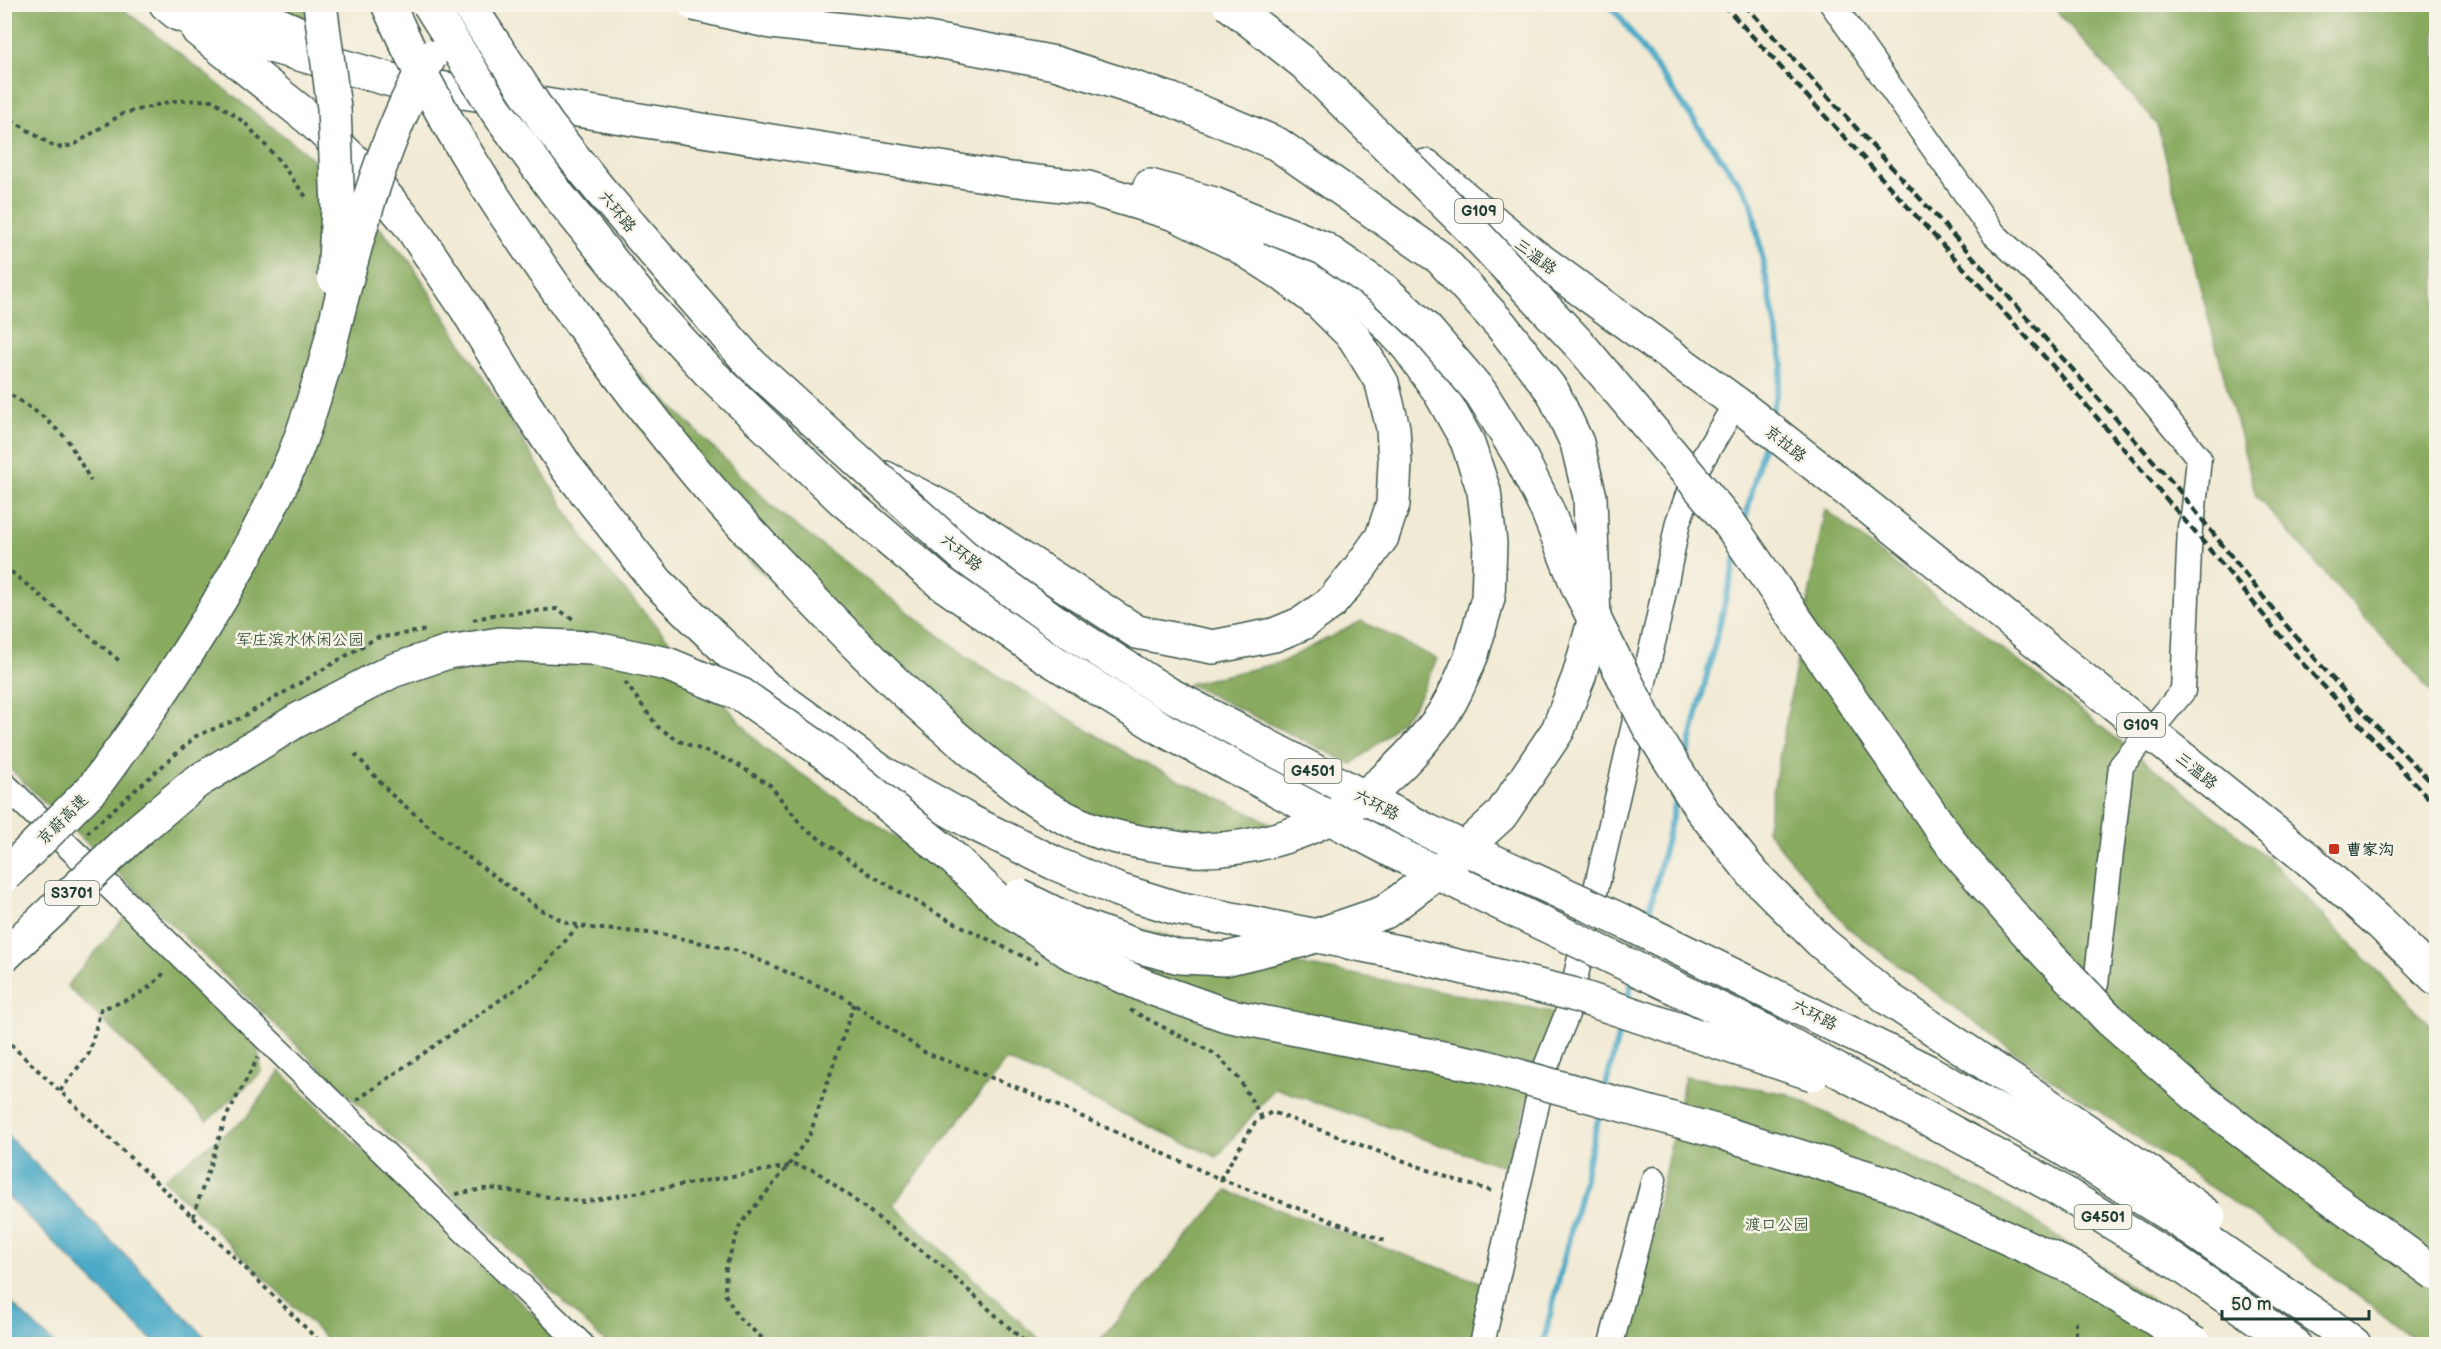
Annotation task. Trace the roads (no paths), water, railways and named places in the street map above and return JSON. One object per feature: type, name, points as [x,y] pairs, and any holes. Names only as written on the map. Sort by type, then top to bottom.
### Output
[{"type":"highway","points":[[232,4],[274,24],[334,47],[457,76],[1017,162],[1091,171],[1176,203],[1281,273],[1321,304],[1354,337],[1382,383],[1393,428],[1395,462],[1393,504],[1382,537],[1331,603],[1303,622],[1274,635],[1213,647],[1137,632],[952,513],[865,467]]},
{"type":"highway","points":[[320,4],[334,108],[338,209],[326,361]]},
{"type":"highway","points":[[388,4],[404,40],[471,163],[548,277],[614,368],[700,477],[865,656],[951,734],[1039,803],[1092,831],[1200,851],[1252,845],[1303,832],[1350,808],[1399,766],[1438,722],[1472,654],[1488,598],[1490,543],[1484,491],[1467,441],[1439,391],[1408,347],[1388,325],[1339,278],[1270,227]]},
{"type":"highway","name":"六环路","points":[[429,4],[517,139],[559,196],[643,300],[708,371],[826,484],[940,582],[1045,656],[1164,730],[1398,854],[1763,1029],[2051,1185],[2170,1258],[2294,1344]]},
{"type":"highway","points":[[326,361],[343,293],[377,181],[408,95],[430,57],[469,4]]},
{"type":"highway","name":"六环路","points":[[469,4],[547,124],[680,285],[752,364],[965,557],[1067,630],[1167,693],[1428,831],[1637,928],[1929,1072],[2067,1151],[2169,1215],[2354,1344]]},
{"type":"highway","points":[[694,4],[771,22],[927,39],[1055,63],[1172,100],[1277,144],[1440,258],[1501,325],[1553,392],[1577,443],[1590,497],[1594,621],[1579,676],[1557,730],[1501,815],[1441,870],[1385,912],[1300,941],[1225,959],[1180,957],[1137,946],[1076,924],[1044,910],[952,858]]},
{"type":"highway","points":[[1229,4],[1304,63],[1469,227],[1581,346],[1726,519],[1958,853],[2031,937],[2109,1019],[2197,1096],[2436,1274]]},
{"type":"highway","name":"三温路","points":[[1234,4],[1505,233],[1736,403]]},
{"type":"highway","points":[[172,9],[267,45],[395,81],[998,177],[1088,188],[1176,203],[1214,204],[1323,248],[1384,290],[1427,330],[1481,393],[1520,456],[1546,510],[1578,587],[1648,727],[1701,809],[1754,874],[1821,942],[1889,999],[2150,1173],[2213,1220],[2326,1323]]},
{"type":"highway","points":[[172,9],[310,119],[363,170],[422,242],[466,308],[522,400],[575,478],[657,582],[766,688],[883,773],[971,822],[1107,886],[1176,908],[1403,953],[1572,994],[1902,1105]]},
{"type":"highway","name":"京蔚高速","points":[[4,876],[93,788],[164,688],[249,549],[292,459],[326,361]]},
{"type":"highway","name":"京拉路","points":[[1736,403],[1837,482]]},
{"type":"highway","name":"三温路","points":[[1837,482],[2308,859],[2381,924],[2436,978]]},
{"type":"highway","name":"S3701","points":[[4,956],[140,829],[195,783],[296,721],[392,671],[448,652],[500,644],[591,648],[613,652],[667,664],[742,694],[821,750],[952,858]]},
{"type":"highway","points":[[952,858],[1007,909],[1069,952],[1145,986],[1226,1015],[1484,1066],[1726,1134],[1892,1185],[2075,1269],[2195,1344]]},
{"type":"street","points":[[1832,4],[1994,234],[2060,296],[2132,376],[2199,458],[2190,527],[2183,691],[2121,766],[2096,984]]},
{"type":"street","points":[[1482,1344],[1545,1069],[1568,1014],[1658,621],[1678,522],[1699,465],[1736,403]]},
{"type":"street","points":[[4,783],[581,1344]]},
{"type":"street","points":[[1611,1344],[1654,1179]]},
{"type":"water","points":[[4,1133],[212,1344],[156,1344],[5,1194]]},
{"type":"water","points":[[5,1297],[54,1344],[5,1344]]},
{"type":"waterway","points":[[1607,4],[1620,17],[1751,200],[1783,365],[1771,416]]},
{"type":"waterway","points":[[1744,524],[1765,438]]},
{"type":"waterway","points":[[1685,763],[1737,554]]},
{"type":"waterway","points":[[1647,920],[1678,793]]},
{"type":"waterway","points":[[1627,1002],[1633,977]]},
{"type":"waterway","points":[[1605,1089],[1622,1021]]},
{"type":"waterway","points":[[1543,1344],[1601,1108]]},
{"type":"railway","points":[[1723,4],[2052,365],[2222,564],[2304,665],[2436,806]]},
{"type":"railway","points":[[1744,4],[1992,278],[2178,489],[2284,623],[2355,704],[2436,787]]},
{"type":"place","name":"曹家沟","points":[[2334,849]]},
{"type":"park label","name":"军庄滨水休闲公园","points":[[300,639]]},
{"type":"park label","name":"渡口公园","points":[[1777,1224]]}]
